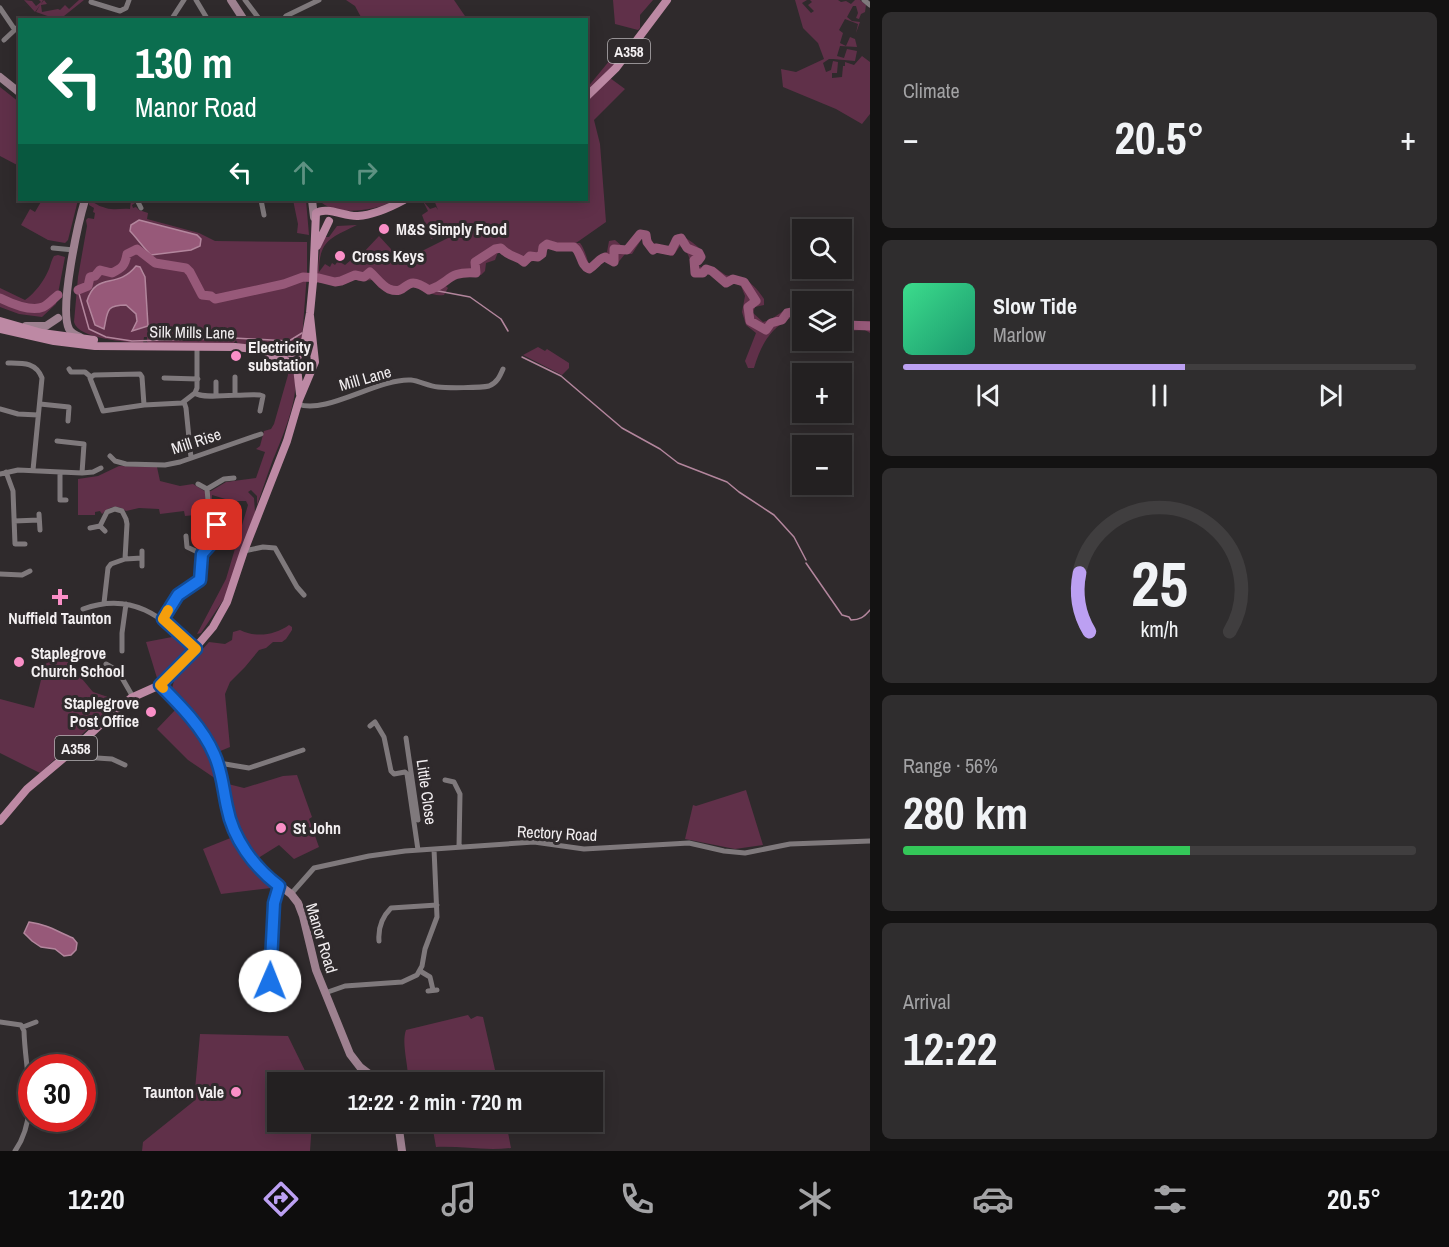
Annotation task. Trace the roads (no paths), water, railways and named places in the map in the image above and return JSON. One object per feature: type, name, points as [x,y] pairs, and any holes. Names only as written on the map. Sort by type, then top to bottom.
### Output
[{"type":"main road","name":"A358","points":[[588,95],[616,68],[667,0]]},
{"type":"main road","points":[[326,217],[321,226],[315,221],[317,212],[326,217],[352,216],[374,213],[402,201]]},
{"type":"main road","name":"A358","points":[[315,249],[326,217]]},
{"type":"main road","name":"A358","points":[[299,402],[296,359],[301,353],[310,316],[315,221]]},
{"type":"main road","name":"A358","points":[[0,821],[27,789],[133,698],[160,685],[196,649],[213,627],[228,602],[244,551],[315,362],[310,316]]},
{"type":"main road","name":"Silk Mills Lane","points":[[0,321],[5,329],[58,339],[121,346],[235,347],[262,352],[301,353]]},
{"type":"main road","name":"Silk Mills Lane","points":[[58,339],[84,339],[121,346]]},
{"type":"main road","name":"Silk Mills Lane","points":[[262,352],[298,366]]},
{"type":"main road","points":[[301,353],[309,352],[314,356]]},
{"type":"main road","points":[[298,366],[305,370],[311,368]]},
{"type":"street","points":[[91,2],[120,11],[126,8],[129,0]]},
{"type":"street","points":[[172,18],[184,0]]},
{"type":"street","points":[[196,0],[207,18]]},
{"type":"street","points":[[231,0],[243,18]]},
{"type":"street","points":[[245,0],[258,18]]},
{"type":"street","points":[[284,18],[319,0]]},
{"type":"street","points":[[864,0],[870,5]]},
{"type":"street","points":[[0,8],[17,27],[4,40]]},
{"type":"street","points":[[0,77],[18,91]]},
{"type":"street","points":[[84,339],[69,330],[60,313],[65,308],[85,201]]},
{"type":"street","points":[[138,201],[141,208]]},
{"type":"street","points":[[261,201],[264,215]]},
{"type":"street","points":[[313,201],[315,221]]},
{"type":"street","points":[[314,201],[326,217]]},
{"type":"street","points":[[53,248],[74,250]]},
{"type":"street","points":[[5,329],[46,326],[63,319]]},
{"type":"street","points":[[58,339],[63,319]]},
{"type":"street","points":[[91,377],[91,383],[103,411],[184,402],[195,393],[198,378],[197,347]]},
{"type":"street","points":[[8,363],[25,360],[41,375],[33,470]]},
{"type":"street","points":[[69,369],[71,372],[85,372],[91,377]]},
{"type":"street","name":"Mill Lane","points":[[299,402],[310,406],[334,401],[378,386],[410,380],[437,387],[489,386],[496,381],[503,369]]},
{"type":"street","points":[[91,377],[94,375],[140,374],[144,405]]},
{"type":"street","points":[[235,377],[235,394]]},
{"type":"street","points":[[164,378],[198,378]]},
{"type":"street","points":[[216,382],[216,396]]},
{"type":"street","points":[[260,411],[266,389]]},
{"type":"street","points":[[195,393],[201,397],[235,394],[263,396]]},
{"type":"street","points":[[184,402],[191,458]]},
{"type":"street","points":[[40,404],[69,404],[68,421]]},
{"type":"street","points":[[0,409],[18,414],[38,415]]},
{"type":"street","name":"Mill Rise","points":[[110,456],[115,461],[148,466],[165,465],[258,435],[257,443]]},
{"type":"street","points":[[61,439],[84,444],[82,473]]},
{"type":"street","points":[[25,544],[15,544],[13,491],[3,473],[33,470],[82,473],[93,472],[101,468]]},
{"type":"street","points":[[60,472],[60,500]]},
{"type":"street","points":[[223,473],[224,480]]},
{"type":"street","points":[[207,489],[224,480],[234,478]]},
{"type":"street","points":[[198,484],[207,489]]},
{"type":"street","points":[[163,619],[178,595],[200,580],[202,554],[212,543],[217,525],[216,518],[209,511],[207,489]]},
{"type":"street","points":[[90,528],[103,529],[107,512],[120,510],[125,515],[127,531],[125,559]]},
{"type":"street","points":[[14,521],[39,517],[40,530]]},
{"type":"street","points":[[186,536],[185,549],[202,554]]},
{"type":"street","points":[[244,551],[263,547],[275,548],[304,595]]},
{"type":"street","points":[[142,551],[142,566]]},
{"type":"street","points":[[104,603],[106,578],[111,564],[125,559],[142,558]]},
{"type":"street","points":[[0,574],[23,578],[30,572]]},
{"type":"street","points":[[83,609],[104,603],[144,608],[163,619],[196,649]]},
{"type":"street","points":[[122,651],[125,638],[126,604]]},
{"type":"street","points":[[106,664],[118,671],[133,698]]},
{"type":"street","name":"Manor Road","points":[[160,685],[207,739],[219,765],[226,805],[236,835],[266,874],[291,894],[301,909],[316,970],[325,993],[354,1059],[367,1072]]},
{"type":"street","points":[[370,726],[375,722],[384,737],[391,771],[394,774],[405,772],[407,774],[420,850]]},
{"type":"street","name":"Little Close","points":[[406,738],[420,850]]},
{"type":"street","points":[[219,765],[249,768],[303,750]]},
{"type":"street","points":[[72,751],[82,757],[112,759],[125,765]]},
{"type":"street","points":[[445,780],[454,782],[460,794],[459,848]]},
{"type":"street","name":"Rectory Road","points":[[291,894],[309,872],[321,866],[381,854],[420,850],[534,842],[594,849],[685,843],[745,853],[790,844],[870,841]]},
{"type":"street","points":[[325,993],[345,986],[408,981],[417,975],[437,921],[434,849]]},
{"type":"street","points":[[273,986],[270,974],[272,930],[274,903],[279,886]]},
{"type":"street","points":[[384,905],[389,910]]},
{"type":"street","points":[[379,941],[378,934],[385,914],[389,910],[398,906],[437,905]]},
{"type":"street","points":[[371,934],[378,934]]},
{"type":"street","points":[[420,970],[430,977],[433,990]]},
{"type":"street","points":[[0,1022],[24,1027],[36,1022]]},
{"type":"street","points":[[15,1151],[24,1137],[30,1113],[24,1027]]},
{"type":"street","points":[[399,1132],[402,1151]]},
{"type":"waterway","points":[[78,290],[88,286],[90,277],[95,276],[100,270],[112,273],[118,270],[124,264],[127,254],[137,249],[155,263],[186,268],[202,295],[215,299],[284,284],[303,277],[335,282],[355,275],[364,277],[370,272],[389,289],[396,291],[414,283],[429,290],[459,274],[476,273],[475,262],[495,249],[501,248],[524,262],[530,256],[538,257],[542,254],[543,247],[547,244],[557,247],[574,247],[584,265],[589,269],[605,257],[614,262],[614,249],[627,250],[640,234],[646,235],[647,242],[653,250],[656,248],[671,251],[677,239],[681,238],[687,248],[699,253],[701,257],[698,261],[694,260],[695,273],[703,273],[706,269],[712,271],[726,283],[733,279],[744,282],[756,301],[748,307],[750,321],[766,330],[771,323],[782,320],[787,313],[792,312]]},
{"type":"waterway","points":[[78,290],[89,329],[106,337],[132,341],[234,338],[289,341],[302,333]]},
{"type":"waterway","points":[[433,290],[470,297],[501,319],[508,331]]},
{"type":"waterway","points":[[0,298],[21,306],[38,308],[45,306],[58,295]]},
{"type":"waterway","points":[[852,325],[870,326]]},
{"type":"waterway","points":[[522,357],[561,376],[622,428],[660,449],[678,463],[727,482],[774,515],[794,537],[806,560]]},
{"type":"waterway","points":[[806,563],[842,615],[851,620],[857,619],[870,610]]},
{"type":"place","name":"M&S Simply Food","points":[[384,229]]},
{"type":"place","name":"Cross Keys","points":[[340,256]]},
{"type":"place","name":"Electricity substation","points":[[236,356]]},
{"type":"place","name":"Nuffield Taunton","points":[[60,597]]},
{"type":"place","name":"Staplegrove Church School","points":[[19,662]]},
{"type":"place","name":"Staplegrove Post Office","points":[[151,712]]},
{"type":"place","name":"St John","points":[[281,828]]},
{"type":"place","name":"Taunton Vale","points":[[236,1092]]}]
